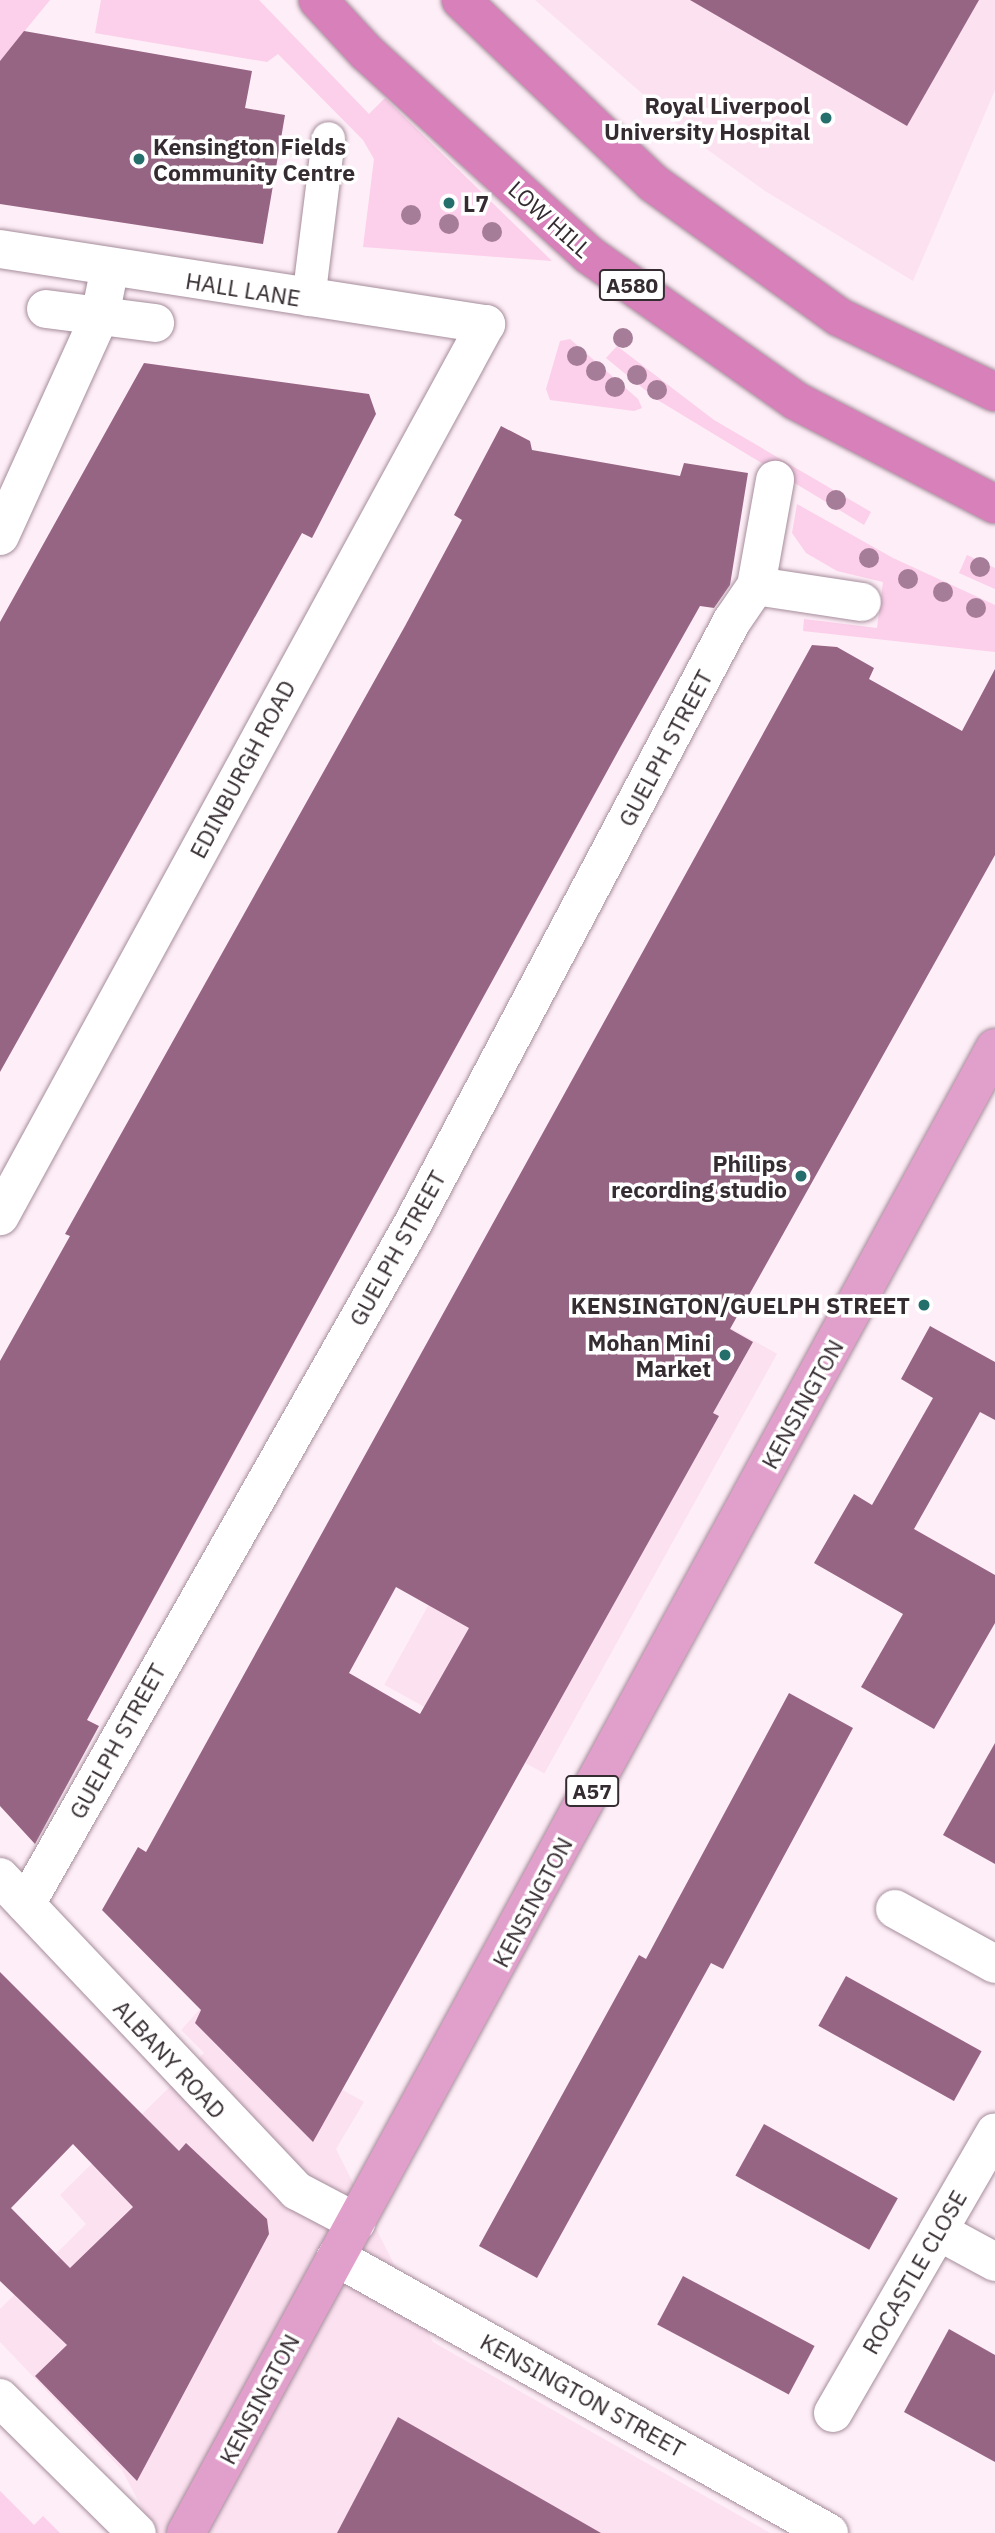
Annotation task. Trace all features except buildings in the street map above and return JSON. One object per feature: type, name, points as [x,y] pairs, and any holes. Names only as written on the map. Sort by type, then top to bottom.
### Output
[{"type":"highway","name":"LOW HILL","points":[[318,0],[366,52],[589,256],[796,401],[995,504]]},
{"type":"highway","points":[[461,0],[653,183],[839,317],[995,392]]},
{"type":"main road","name":"KENSINGTON","points":[[186,2533],[995,1048]]},
{"type":"street","name":"HALL LANE","points":[[0,249],[308,299],[486,324]]},
{"type":"street","points":[[0,536],[100,316],[110,267]]},
{"type":"street","points":[[46,309],[155,323]]},
{"type":"street","name":"EDINBURGH ROAD","points":[[0,1216],[486,324]]},
{"type":"street","name":"GUELPH STREET","points":[[26,1904],[412,1225],[726,633],[756,586],[775,480]]},
{"type":"street","points":[[756,586],[862,602]]},
{"type":"street","name":"ALBANY ROAD","points":[[0,1877],[298,2191],[356,2222]]},
{"type":"street","points":[[895,1909],[995,1964]]},
{"type":"street","name":"ROCASTLE CLOSE","points":[[833,2413],[995,2132]]},
{"type":"street","points":[[938,2231],[995,2262]]},
{"type":"street","name":"KENSINGTON STREET","points":[[336,2257],[829,2533]]},
{"type":"street","points":[[0,2398],[138,2533]]},
{"type":"lane","points":[[308,299],[328,138]]},
{"type":"shaded area","points":[[0,0],[50,0],[0,61]]},
{"type":"shaded area","points":[[101,0],[259,0],[369,114],[385,98],[552,261],[363,247],[374,159],[363,140],[278,54],[267,62],[95,33]]},
{"type":"shaded area","name":"Royal Liverpool University Hospital","points":[[535,0],[995,0],[995,90],[913,281],[765,191],[701,145]]},
{"type":"shaded area","points":[[570,339],[638,399],[642,408],[634,411],[550,400],[546,389],[560,341]]},
{"type":"shaded area","points":[[617,346],[714,420],[871,512],[864,525],[656,399],[606,358]]},
{"type":"shaded area","points":[[797,504],[893,558],[995,605],[995,652],[803,631],[804,619],[877,628],[883,582],[837,571],[806,553],[792,533]]},
{"type":"shaded area","points":[[967,555],[995,568],[995,589],[959,573]]},
{"type":"shaded area","points":[[617,1265],[777,1354],[544,1774],[384,1685]]},
{"type":"shaded area","points":[[209,1999],[247,2036],[364,2102],[336,2149],[433,2342],[770,2533],[155,2533],[122,2470],[0,2342],[0,2309],[86,2224],[60,2195],[204,2053],[181,2030]]},
{"type":"shaded area","points":[[0,2491],[34,2525],[43,2516],[60,2533],[0,2533]]},
{"type":"place","name":"Royal Liverpool University Hospital","points":[[826,118]]},
{"type":"place","name":"Kensington Fields Community Centre","points":[[139,159]]},
{"type":"place","name":"L7","points":[[449,203]]},
{"type":"place","name":"Philips recording studio","points":[[801,1176]]},
{"type":"place","name":"KENSINGTON/GUELPH STREET","points":[[924,1305]]},
{"type":"place","name":"Mohan Mini Market","points":[[725,1355]]}]
